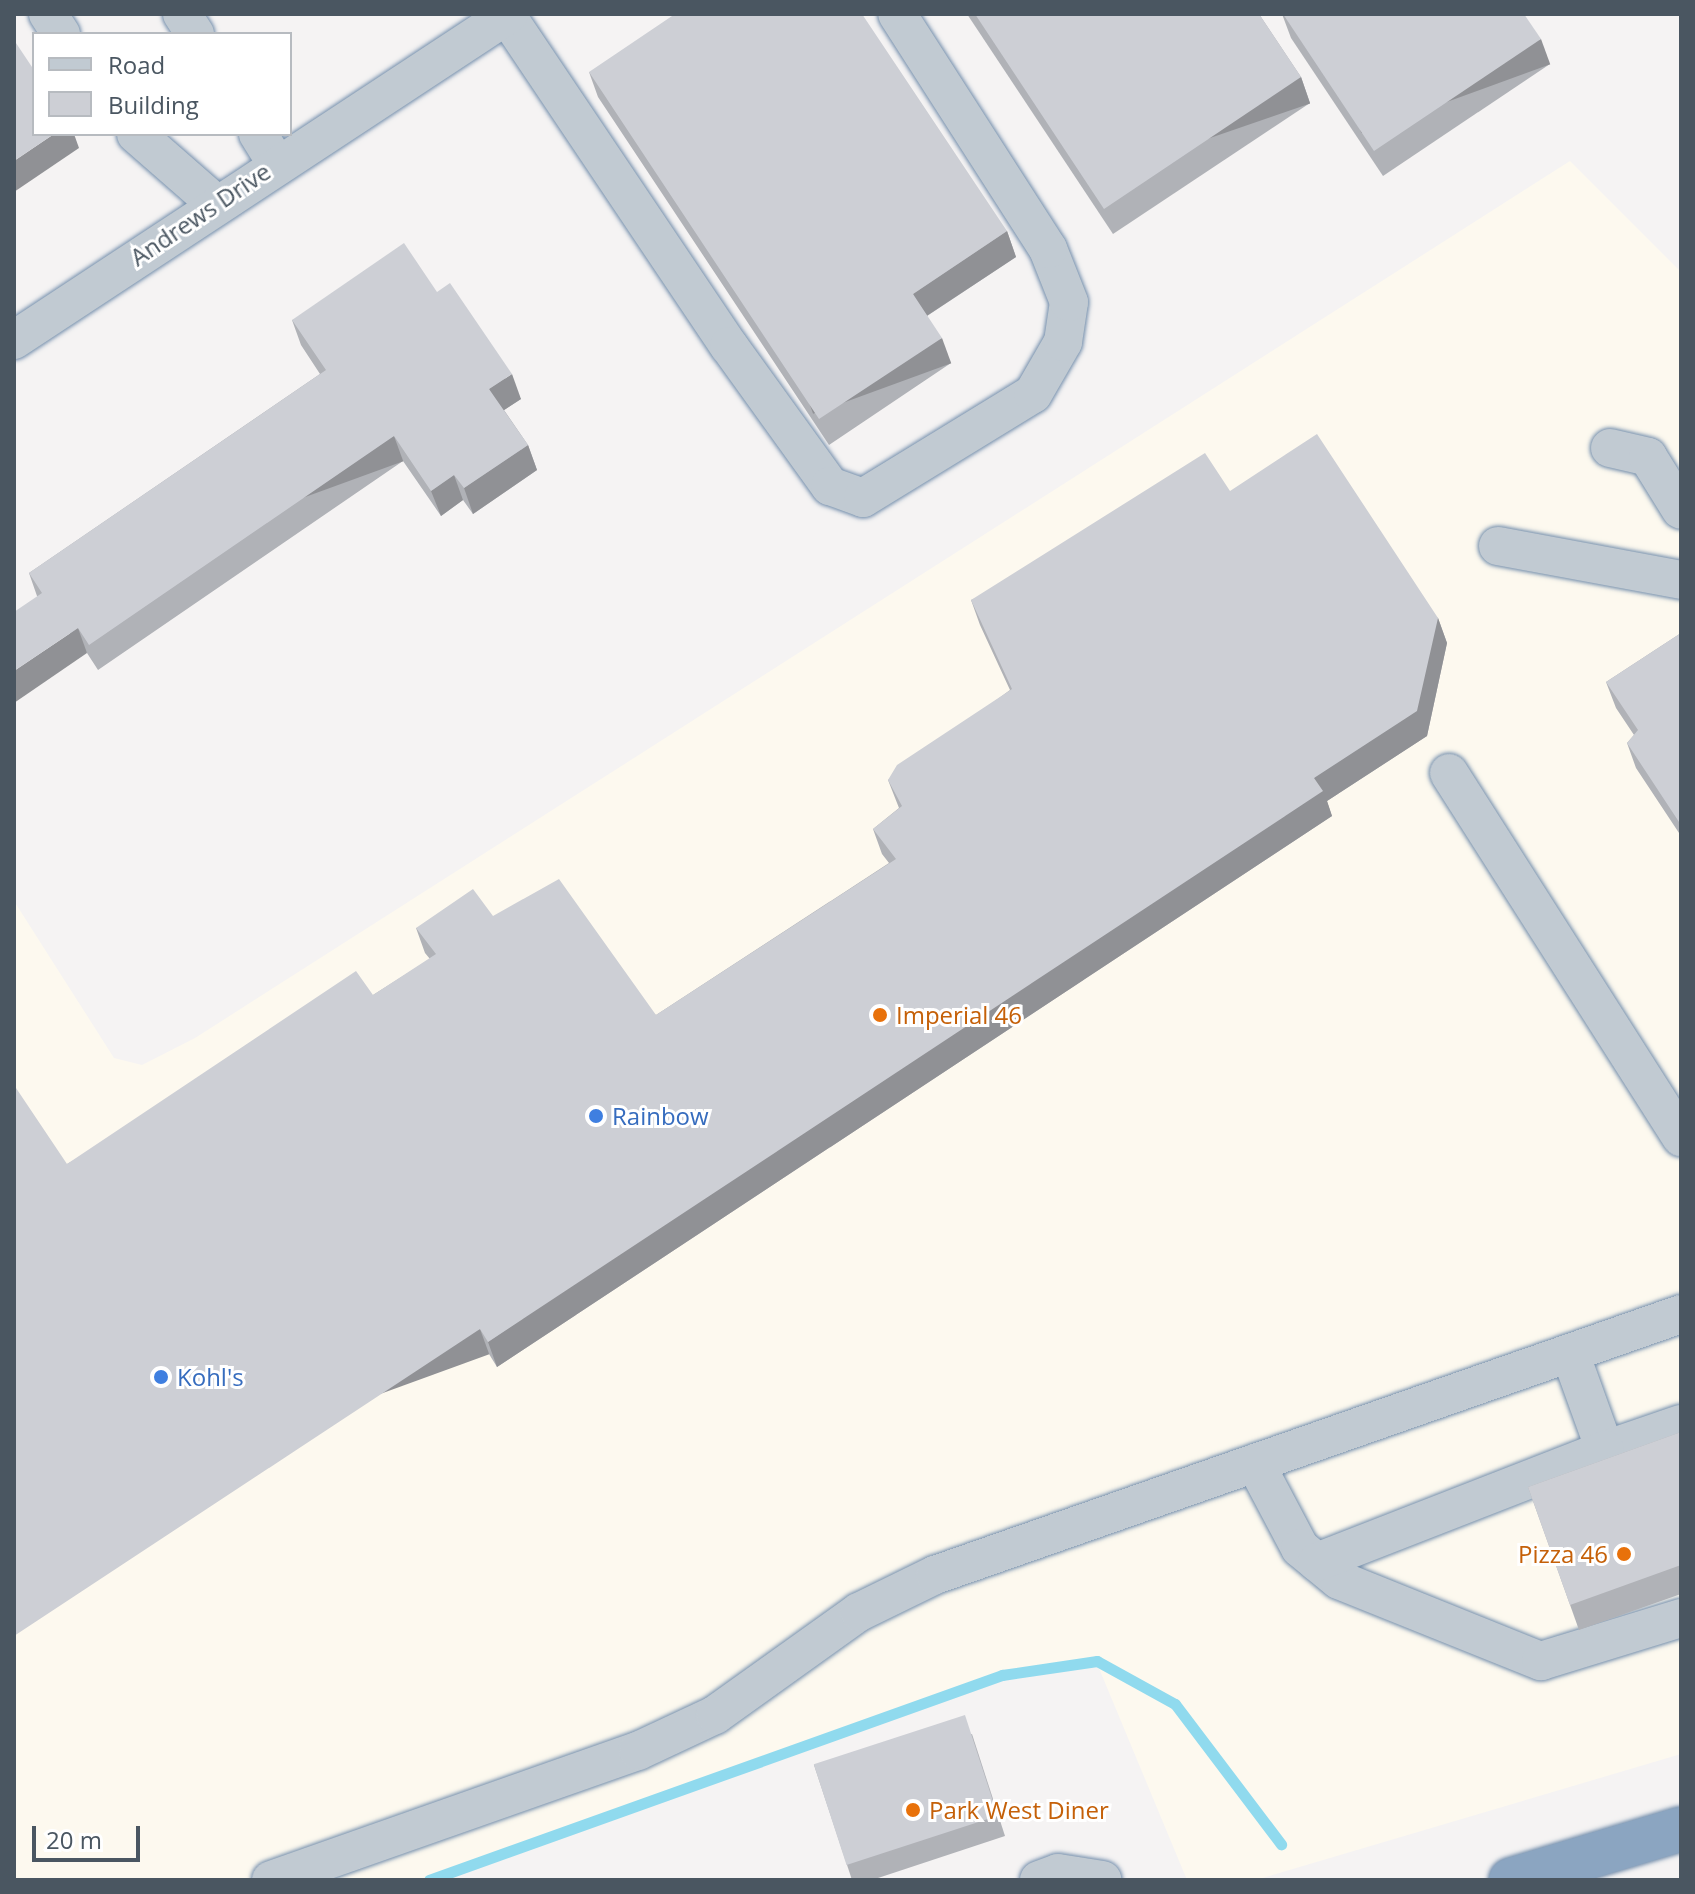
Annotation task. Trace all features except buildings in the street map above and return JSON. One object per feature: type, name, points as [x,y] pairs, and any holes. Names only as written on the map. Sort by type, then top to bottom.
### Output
[{"type":"highway","points":[[1576,1861],[1681,1802]]},
{"type":"highway","points":[[1511,1880],[1681,1829]]},
{"type":"street","points":[[48,14],[60,32]]},
{"type":"street","points":[[182,14],[194,32]]},
{"type":"street","points":[[508,15],[729,346],[830,486],[863,498],[1033,394],[1063,342],[1069,302],[1048,249],[897,14]]},
{"type":"street","name":"Andrews Drive","points":[[292,135],[508,15]]},
{"type":"street","points":[[138,136],[216,204]]},
{"type":"street","name":"Andrews Drive","points":[[14,340],[216,204],[267,149],[290,136]]},
{"type":"street","points":[[1610,448],[1648,457],[1681,510]]},
{"type":"street","points":[[1498,546],[1681,580]]},
{"type":"street","points":[[1449,773],[1681,1137]]},
{"type":"street","points":[[271,1880],[638,1751],[715,1715],[859,1612],[935,1575],[1681,1314]]},
{"type":"street","points":[[1570,1353],[1605,1450]]},
{"type":"street","points":[[1317,1562],[1605,1450],[1681,1424]]},
{"type":"street","points":[[1255,1463],[1300,1548],[1339,1580],[1541,1661],[1681,1618]]},
{"type":"street","points":[[1039,1880],[1058,1873],[1102,1880]]},
{"type":"shaded area","points":[[1570,161],[1681,272],[1681,1754],[1256,1880],[1187,1880],[1096,1661],[1002,1675],[429,1880],[14,1880],[14,901],[114,1058],[142,1065],[195,1038]]},
{"type":"waterway","points":[[429,1880],[1002,1675],[1097,1661],[1175,1704],[1281,1844]]},
{"type":"place","name":"Imperial 46","points":[[880,1015]]},
{"type":"place","name":"Rainbow","points":[[596,1116]]},
{"type":"place","name":"Kohl's","points":[[161,1377]]},
{"type":"place","name":"Pizza 46","points":[[1624,1554]]},
{"type":"place","name":"Park West Diner","points":[[913,1810]]}]
